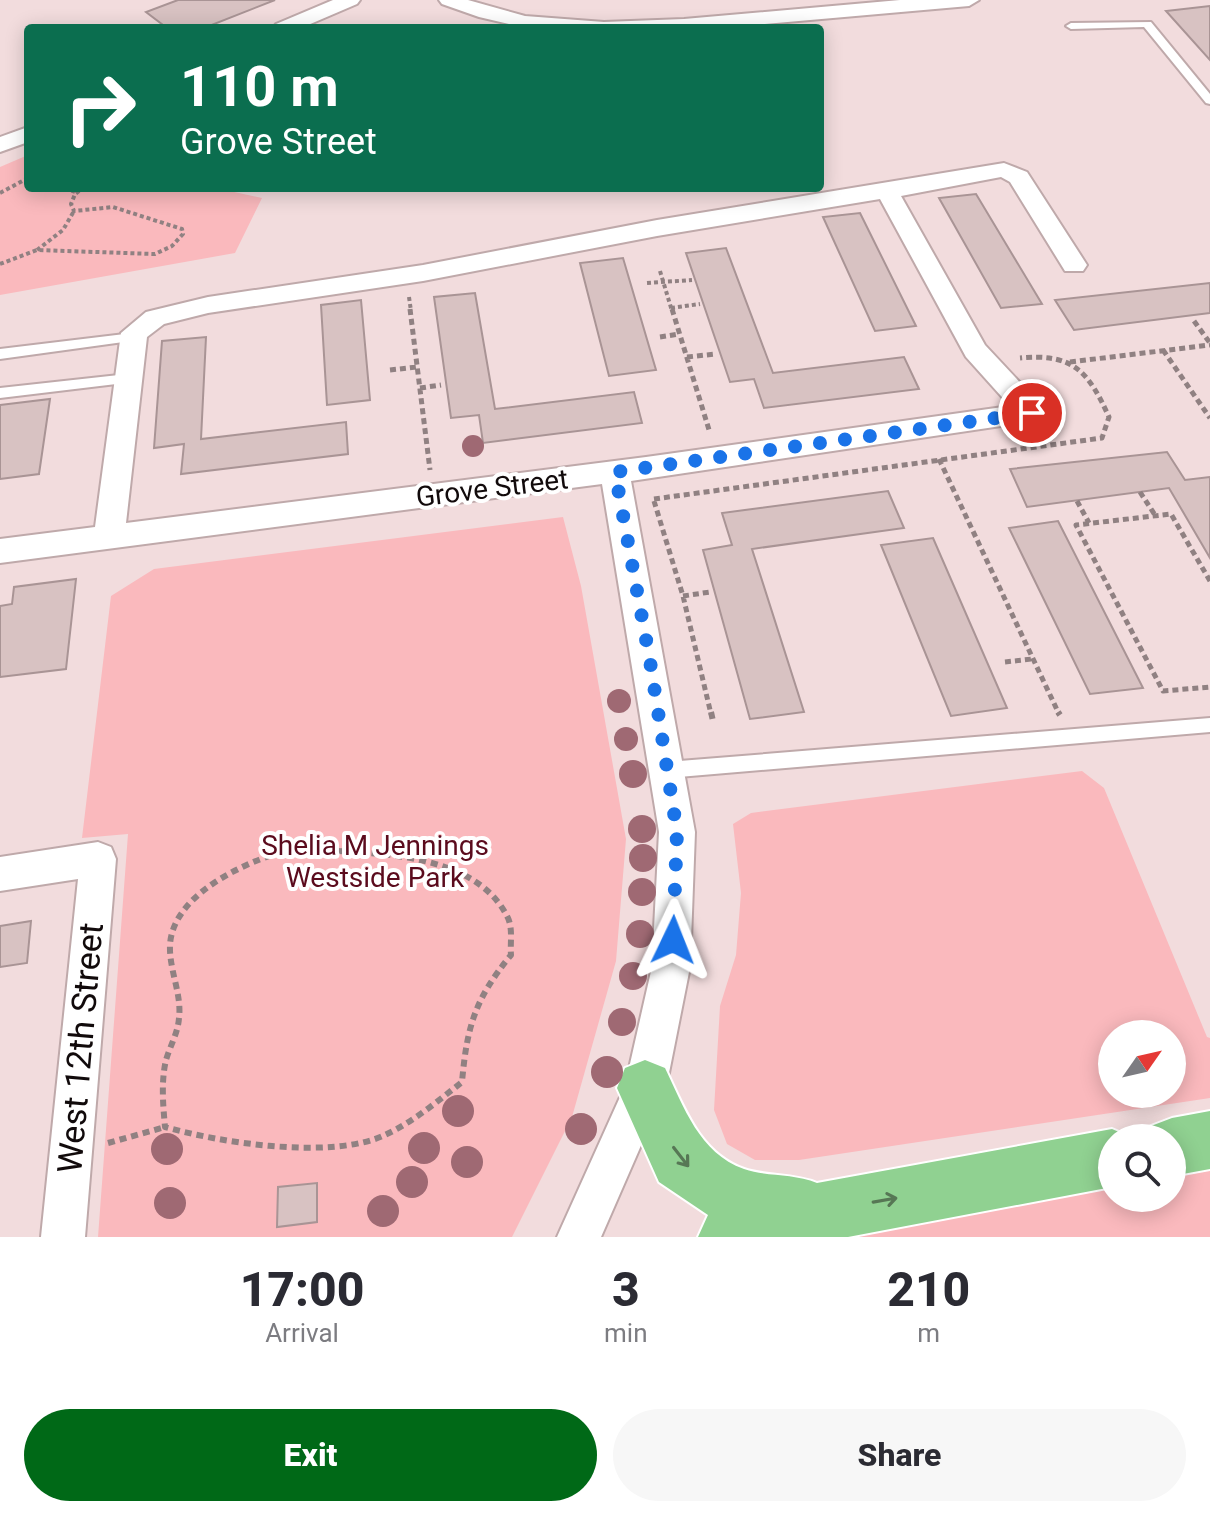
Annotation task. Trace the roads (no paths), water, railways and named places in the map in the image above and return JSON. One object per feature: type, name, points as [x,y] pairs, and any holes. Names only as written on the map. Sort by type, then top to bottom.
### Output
[{"type":"highway","points":[[645,1088],[680,1161],[733,1197],[829,1210]]},
{"type":"highway","points":[[1186,1144],[1210,1140]]},
{"type":"highway","points":[[728,1237],[779,1220],[1098,1161]]},
{"type":"street","points":[[293,24],[350,0]]},
{"type":"street","points":[[449,0],[512,18],[550,24]]},
{"type":"street","points":[[684,24],[969,0]]},
{"type":"street","points":[[0,145],[24,136]]},
{"type":"street","points":[[109,538],[133,337],[155,318],[208,305],[423,273],[657,228],[1004,170],[1019,177],[1074,265]]},
{"type":"street","name":"Grove Street","points":[[0,551],[630,470],[1032,413],[975,351],[887,191]]},
{"type":"street","points":[[579,1237],[645,1088],[671,967],[677,832],[630,470]]},
{"type":"street","name":"West 12th Street","points":[[0,874],[98,859],[63,1237]]},
{"type":"lane","points":[[1071,26],[1147,24],[1210,101]]},
{"type":"lane","points":[[0,354],[133,337]]},
{"type":"lane","points":[[0,393],[128,379]]},
{"type":"lane","points":[[667,770],[1210,725]]},
{"type":"park label","name":"Shelia M Jennings Westside Park","points":[[375,861]]}]
